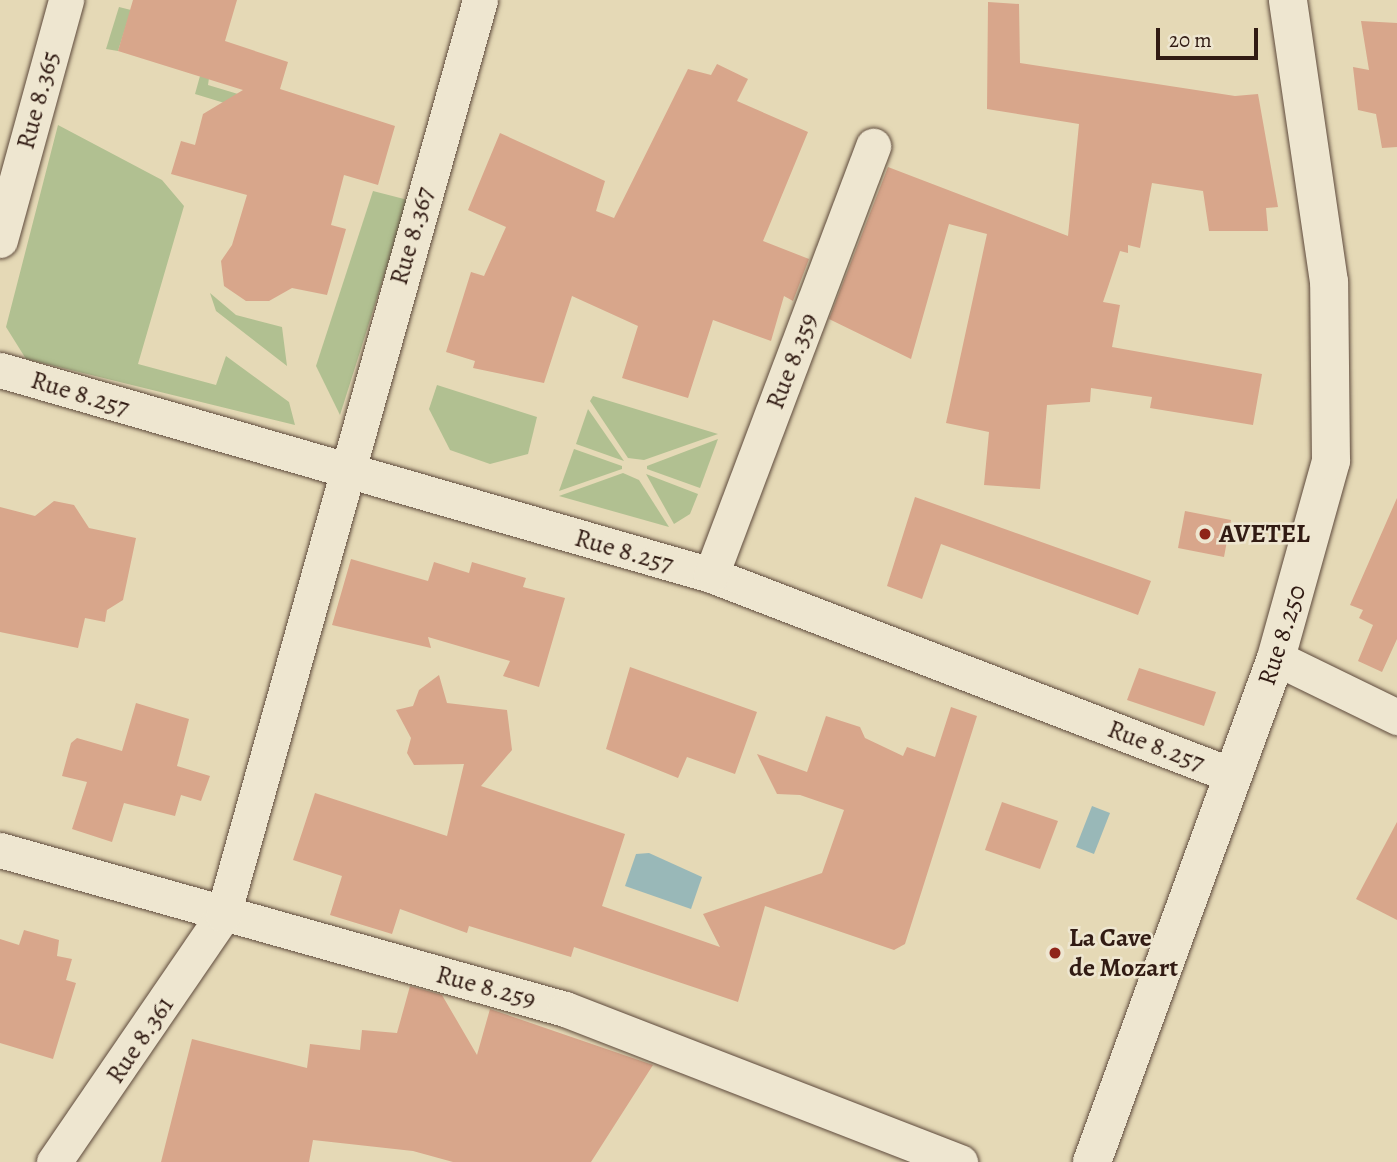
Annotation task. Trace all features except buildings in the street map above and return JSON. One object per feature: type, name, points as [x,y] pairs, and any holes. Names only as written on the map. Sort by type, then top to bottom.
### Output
[{"type":"street","name":"Rue 8.365","points":[[0,240],[65,0]]},
{"type":"street","name":"Rue 8.367","points":[[223,915],[344,473],[481,0]]},
{"type":"street","name":"Rue 8.250","points":[[1092,1162],[1276,658],[1331,461],[1333,383],[1329,282],[1289,0]]},
{"type":"street","name":"Rue 8.359","points":[[711,575],[873,146]]},
{"type":"street","name":"Rue 8.257","points":[[0,370],[344,473],[711,575],[1234,775]]},
{"type":"street","points":[[1276,658],[1397,717]]},
{"type":"street","name":"Rue 8.259","points":[[0,850],[223,915],[565,1009],[960,1162]]},
{"type":"street","name":"Rue 8.361","points":[[54,1162],[223,915]]},
{"type":"green space","points":[[119,7],[131,10],[118,51],[106,49]]},
{"type":"green space","points":[[200,76],[209,78],[208,85],[248,97],[244,109],[195,94]]},
{"type":"green space","points":[[58,125],[162,180],[184,206],[138,364],[216,385],[226,356],[289,402],[295,425],[26,359],[6,327]]},
{"type":"green space","points":[[373,191],[408,200],[340,415],[316,366]]},
{"type":"green space","points":[[210,293],[236,315],[282,327],[287,366],[216,311]]},
{"type":"green space","points":[[437,385],[537,417],[528,454],[490,464],[450,450],[429,409]]},
{"type":"green space","points":[[593,396],[718,434],[644,460],[628,458],[590,401]]},
{"type":"green space","points":[[588,409],[624,461],[576,444]]},
{"type":"green space","points":[[718,439],[700,488],[647,469],[647,466]]},
{"type":"green space","points":[[574,449],[622,466],[622,469],[559,491]]},
{"type":"green space","points":[[623,473],[639,480],[669,527],[559,496]]},
{"type":"green space","points":[[646,474],[698,494],[690,514],[674,524]]},
{"type":"water","points":[[1092,806],[1110,813],[1094,854],[1076,847]]},
{"type":"water","points":[[649,853],[702,877],[691,909],[625,886],[636,854]]},
{"type":"place","name":"AVETEL","points":[[1205,534]]},
{"type":"place","name":"La Cave de Mozart","points":[[1055,953]]}]
